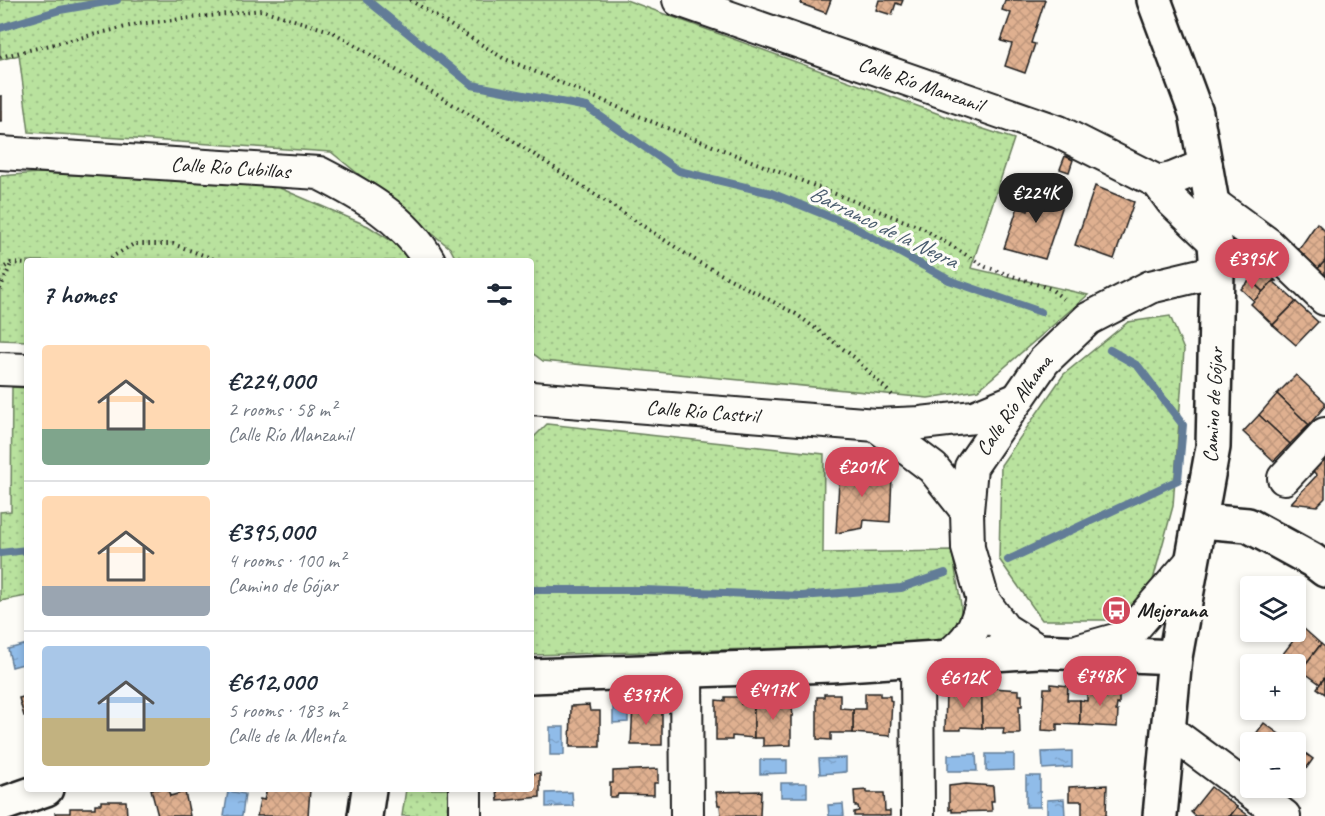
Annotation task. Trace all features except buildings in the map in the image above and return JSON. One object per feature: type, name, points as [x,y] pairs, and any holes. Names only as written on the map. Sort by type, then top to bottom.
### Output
[{"type":"street","name":"Calle Río Manzanil","points":[[679,0],[1059,132],[1158,182],[1217,257]]},
{"type":"street","name":"Camino de Gójar","points":[[1154,0],[1196,112],[1212,203],[1217,257],[1214,447],[1175,657],[1160,816]]},
{"type":"street","name":"Calle Río Cubillas","points":[[0,153],[319,173],[356,192],[397,221],[427,258]]},
{"type":"street","points":[[1158,182],[1206,165]]},
{"type":"street","points":[[1212,203],[1268,244],[1325,299]]},
{"type":"street","name":"Calle Río Alhama","points":[[1039,651],[1004,629],[983,600],[968,548],[967,511],[971,467],[1044,361],[1088,319],[1150,287],[1217,257]]},
{"type":"street","points":[[0,369],[24,370]]},
{"type":"street","name":"Calle Río Castril","points":[[534,398],[876,425],[974,417],[1018,399]]},
{"type":"street","points":[[876,425],[933,468],[967,511]]},
{"type":"street","points":[[1284,478],[1325,434]]},
{"type":"street","points":[[1201,521],[1248,525],[1312,560],[1325,570]]},
{"type":"street","points":[[1074,652],[1126,637],[1191,562]]},
{"type":"street","points":[[932,658],[963,644],[976,625],[983,600]]},
{"type":"street","points":[[534,676],[1039,651],[1175,657]]},
{"type":"street","points":[[918,816],[932,658]]},
{"type":"street","points":[[686,670],[687,816]]},
{"type":"street","points":[[1168,730],[1284,816]]},
{"type":"street","points":[[0,805],[37,792]]},
{"type":"street","points":[[365,816],[369,792]]},
{"type":"street","points":[[465,792],[465,816]]},
{"type":"path","points":[[411,0],[503,58],[672,130],[922,228],[986,267],[1051,289],[1088,319]]},
{"type":"path","points":[[0,57],[138,24],[262,10],[333,32],[515,142],[698,262],[796,314],[854,357],[921,423]]},
{"type":"path","points":[[110,258],[134,244],[173,244],[211,258]]},
{"type":"path","points":[[0,290],[11,263]]},
{"type":"path","points":[[0,270],[11,263],[24,264]]},
{"type":"green space","points":[[0,0],[626,0],[1014,139],[971,268],[1088,295],[978,390],[928,398],[543,361],[534,354],[534,258],[455,258],[450,248],[331,152],[29,132],[19,55],[0,60]]},
{"type":"green space","points":[[39,173],[275,186],[368,226],[412,254],[413,258],[24,258],[24,341],[0,340],[0,176]]},
{"type":"green space","points":[[1170,316],[1184,350],[1173,506],[1150,591],[1121,620],[1042,620],[999,559],[1001,465],[1064,374],[1128,322]]},
{"type":"green space","points":[[12,387],[24,388],[24,597],[0,601],[0,512],[11,511]]},
{"type":"green space","points":[[547,424],[824,454],[823,553],[952,551],[961,605],[960,625],[945,644],[534,655],[534,437]]},
{"type":"green space","points":[[406,792],[451,792],[452,816],[402,816]]},
{"type":"water","points":[[24,645],[24,664],[12,667],[8,649]]},
{"type":"water","points":[[628,694],[628,722],[613,723],[613,695]]},
{"type":"water","points":[[550,727],[564,727],[564,755],[550,755]]},
{"type":"water","points":[[1072,751],[1072,767],[1043,769],[1042,752]]},
{"type":"water","points":[[976,754],[977,771],[948,771],[948,755]]},
{"type":"water","points":[[986,754],[1014,754],[1014,770],[986,771]]},
{"type":"water","points":[[846,758],[846,772],[820,774],[819,759]]},
{"type":"water","points":[[760,760],[787,760],[787,773],[760,774]]},
{"type":"water","points":[[1026,776],[1040,776],[1040,807],[1026,807]]},
{"type":"water","points":[[781,783],[807,783],[807,797],[781,797]]},
{"type":"water","points":[[228,792],[245,794],[242,816],[224,816]]},
{"type":"water","points":[[572,792],[573,806],[546,807],[546,793]]},
{"type":"water","points":[[1064,799],[1065,816],[1047,816],[1047,800]]},
{"type":"water","points":[[843,804],[844,816],[829,816],[828,805]]},
{"type":"waterway","name":"Barranco de la Negra","points":[[0,28],[60,10],[117,0]]},
{"type":"waterway","name":"Barranco de la Negra","points":[[367,0],[472,85],[587,107],[679,171],[771,193],[850,225],[949,280],[1041,312]]},
{"type":"waterway","points":[[1008,560],[1178,480],[1183,425],[1138,366],[1110,350]]},
{"type":"waterway","points":[[0,553],[24,550]]},
{"type":"waterway","points":[[534,590],[643,590],[802,596],[901,588],[945,573]]},
{"type":"place","name":"Mejorana","points":[[1116,610]]}]
